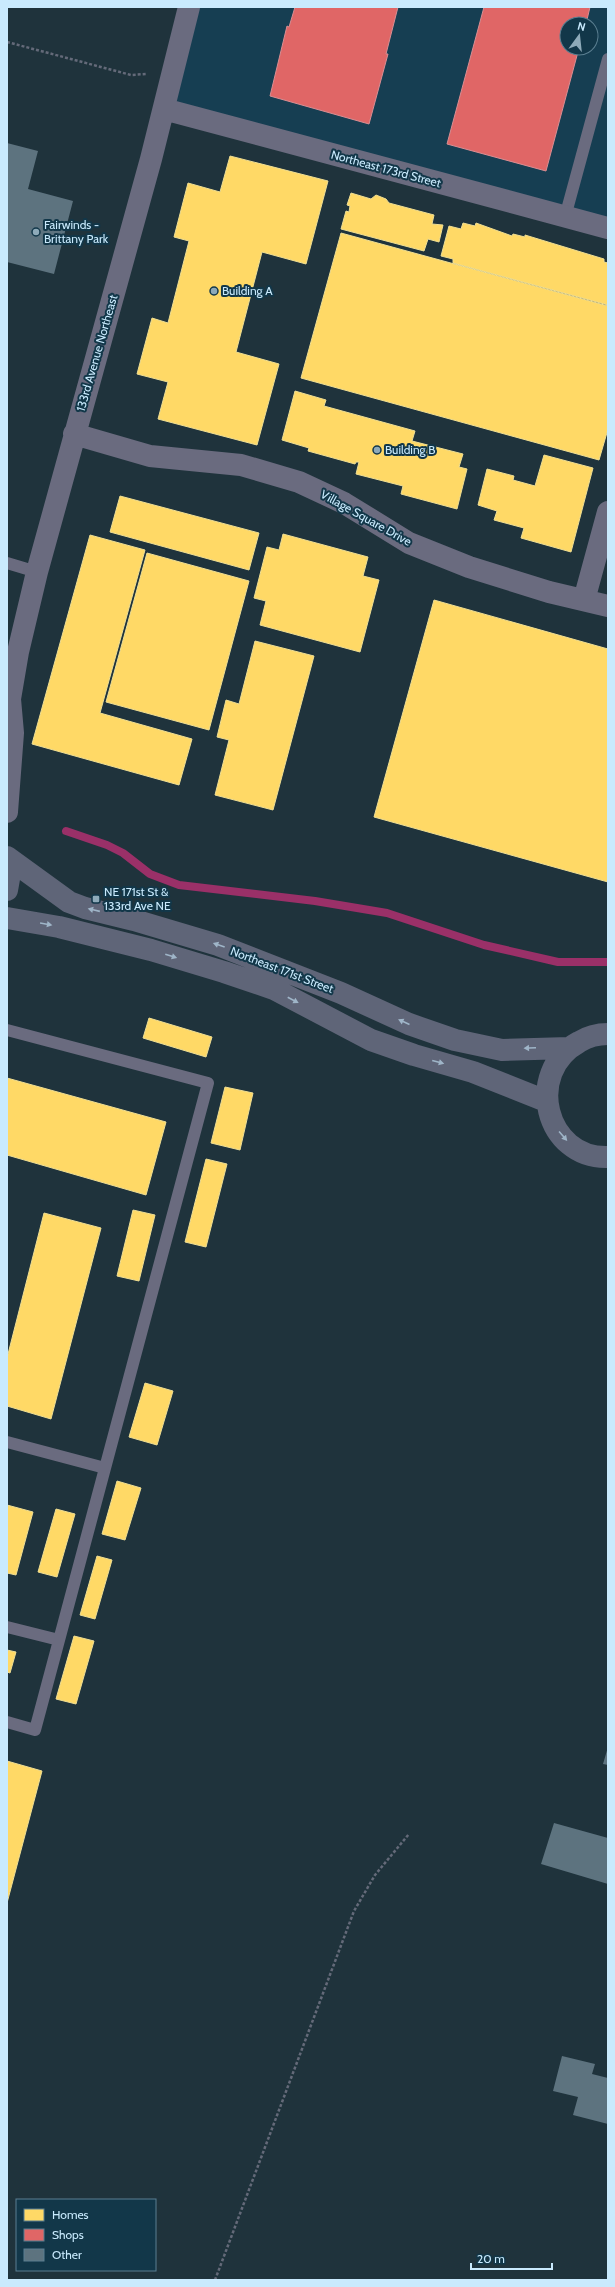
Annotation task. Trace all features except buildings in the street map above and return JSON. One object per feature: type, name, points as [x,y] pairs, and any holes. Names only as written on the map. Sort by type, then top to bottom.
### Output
[{"type":"main road","points":[[7,857],[10,873],[7,890]]},
{"type":"main road","name":"Northeast 171st Street","points":[[7,857],[74,904],[218,945],[341,993],[424,1030],[455,1040],[502,1050],[569,1048]]},
{"type":"main road","name":"Northeast 171st Street","points":[[7,918],[60,926],[151,950],[238,977],[274,990],[370,1040],[414,1055],[473,1072],[546,1102]]},
{"type":"main road","points":[[607,1033],[586,1038],[569,1048],[555,1063],[548,1081],[546,1102],[551,1120],[562,1137],[579,1151],[600,1157],[608,1157]]},
{"type":"street","name":"133rd Avenue Northeast","points":[[7,812],[13,733],[9,702],[18,652],[37,572],[164,109],[189,7]]},
{"type":"street","name":"Northeast 173rd Street","points":[[164,109],[608,228]]},
{"type":"street","name":"Village Square Drive","points":[[74,434],[150,456],[241,465],[299,482],[344,503],[409,543],[470,567],[549,592],[608,606]]},
{"type":"street","points":[[584,600],[608,512]]},
{"type":"lane","points":[[565,217],[608,59]]},
{"type":"lane","points":[[7,563],[37,572]]},
{"type":"lane","points":[[7,1030],[208,1083],[35,1730],[7,1722]]},
{"type":"lane","points":[[7,1442],[105,1468]]},
{"type":"lane","points":[[7,1627],[59,1640]]},
{"type":"path","points":[[7,42],[131,75],[151,75]]},
{"type":"path","points":[[215,2280],[354,1911],[375,1875],[409,1834]]},
{"type":"shaded area","points":[[189,7],[608,7],[608,228],[164,109]]},
{"type":"waterway","points":[[66,831],[107,845],[123,853],[150,874],[179,885],[315,901],[387,913],[484,945],[558,962],[608,962]]},
{"type":"place","name":"Fairwinds - Brittany Park","points":[[36,232]]},
{"type":"place","name":"Building A","points":[[214,291]]},
{"type":"place","name":"Building B","points":[[377,450]]},
{"type":"place","name":"NE 171st St & 133rd Ave NE","points":[[96,899]]}]
